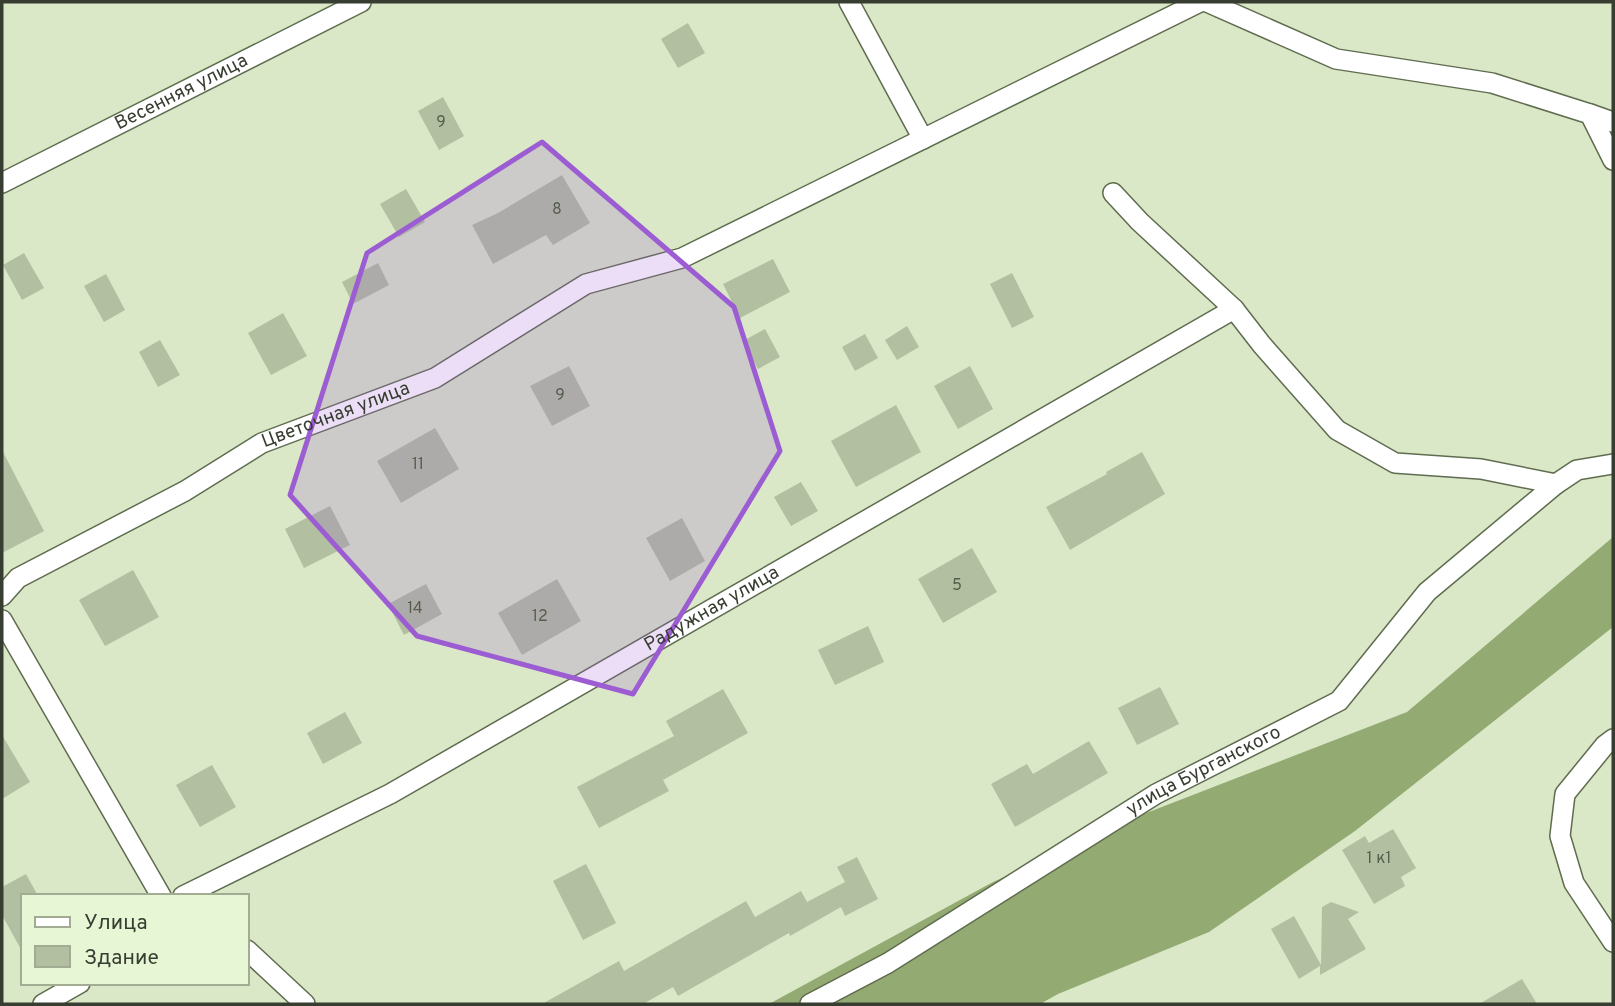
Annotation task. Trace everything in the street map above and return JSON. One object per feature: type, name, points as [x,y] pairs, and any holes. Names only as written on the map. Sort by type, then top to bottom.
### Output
[{"type":"street","name":"Весенняя улица","points":[[2,183],[361,2]]},
{"type":"street","points":[[849,2],[923,139]]},
{"type":"street","name":"Цветочная улица","points":[[2,596],[18,578],[186,491],[262,443],[435,378],[586,284],[681,258],[1200,2]]},
{"type":"street","points":[[1207,2],[1336,59],[1492,83],[1613,122]]},
{"type":"street","points":[[1590,114],[1613,160]]},
{"type":"street","points":[[1113,193],[1140,222],[1234,309],[1337,430],[1395,463],[1480,470],[1556,484]]},
{"type":"street","name":"Радужная улица","points":[[188,894],[390,794],[1234,309]]},
{"type":"street","name":"улица Бурганского","points":[[810,1004],[888,963],[1156,794],[1339,701],[1427,592],[1556,484],[1577,470],[1613,464]]},
{"type":"street","points":[[2,620],[160,894]]},
{"type":"street","points":[[1613,739],[1565,794],[1560,836],[1574,883],[1613,942]]},
{"type":"street","points":[[248,951],[305,1004]]},
{"type":"street","points":[[43,1004],[76,985]]},
{"type":"highlighted area","points":[[542,142],[734,307],[780,451],[633,694],[417,636],[290,495],[367,253]]},
{"type":"green space","points":[[1613,537],[1613,627],[1355,831],[1209,932],[1058,994],[1040,1004],[769,1004],[993,882],[1136,817],[1407,712]]},
{"type":"building","points":[[688,23],[705,53],[678,68],[661,39]]},
{"type":"building","points":[[443,97],[464,136],[439,150],[418,111]]},
{"type":"building","points":[[562,175],[590,223],[553,245],[546,235],[493,264],[472,225],[498,213]]},
{"type":"building","points":[[406,189],[425,222],[399,237],[380,204]]},
{"type":"building","points":[[24,253],[44,288],[22,300],[3,265]]},
{"type":"building","points":[[773,259],[790,292],[740,318],[723,284]]},
{"type":"building","points":[[378,263],[389,285],[353,304],[342,282]]},
{"type":"building","points":[[1012,273],[1034,317],[1012,328],[990,284]]},
{"type":"building","points":[[106,274],[125,310],[104,322],[84,286]]},
{"type":"building","points":[[283,313],[307,356],[271,375],[248,333]]},
{"type":"building","points":[[907,326],[919,347],[897,360],[885,340]]},
{"type":"building","points":[[765,329],[780,357],[758,369],[743,341]]},
{"type":"building","points":[[865,334],[878,358],[855,371],[842,347]]},
{"type":"building","points":[[160,340],[180,375],[158,387],[139,352]]},
{"type":"building","points":[[569,366],[590,406],[552,426],[530,386]]},
{"type":"building","points":[[970,366],[993,409],[958,429],[934,386]]},
{"type":"building","points":[[896,405],[921,452],[856,487],[831,441]]},
{"type":"building","points":[[435,428],[459,469],[401,503],[377,461]]},
{"type":"building","points":[[2,450],[44,531],[2,553]]},
{"type":"building","points":[[1142,452],[1165,494],[1070,550],[1046,507]]},
{"type":"building","points":[[801,482],[818,511],[791,526],[774,497]]},
{"type":"building","points":[[330,506],[350,545],[304,568],[285,529]]},
{"type":"building","points":[[682,518],[705,561],[670,581],[646,538]]},
{"type":"building","points":[[972,548],[997,592],[943,623],[918,579]]},
{"type":"building","points":[[133,570],[159,617],[105,646],[79,600]]},
{"type":"building","points":[[557,579],[581,621],[522,655],[498,613]]},
{"type":"building","points":[[426,584],[442,614],[404,635],[388,604]]},
{"type":"building","points":[[868,626],[884,662],[835,685],[818,650]]},
{"type":"building","points":[[1160,687],[1179,724],[1137,745],[1118,708]]},
{"type":"building","points":[[723,689],[748,733],[663,780],[669,791],[599,828],[577,787],[674,736],[666,721]]},
{"type":"building","points":[[345,712],[362,743],[323,764],[307,733]]},
{"type":"building","points":[[2,735],[30,782],[2,799]]},
{"type":"building","points":[[1089,741],[1108,773],[1015,827],[991,784],[1027,764],[1033,774]]},
{"type":"building","points":[[212,765],[236,807],[200,827],[176,785]]},
{"type":"building","points":[[1393,829],[1416,868],[1401,877],[1405,886],[1374,904],[1342,850],[1365,836],[1369,843]]},
{"type":"building","points":[[857,857],[878,899],[845,916],[841,907],[678,996],[673,987],[643,1004],[542,1004],[619,961],[624,971],[746,901],[755,917],[801,891],[807,902],[845,882],[837,867]]},
{"type":"building","points":[[586,864],[616,923],[583,940],[553,881]]},
{"type":"building","points":[[26,874],[37,894],[21,894],[21,949],[2,915],[2,887]]},
{"type":"building","points":[[1331,902],[1359,912],[1348,919],[1366,949],[1320,975],[1320,966],[1299,979],[1271,929],[1294,916],[1321,965],[1322,907]]},
{"type":"building","points":[[1522,979],[1537,1004],[1479,1004]]}]
